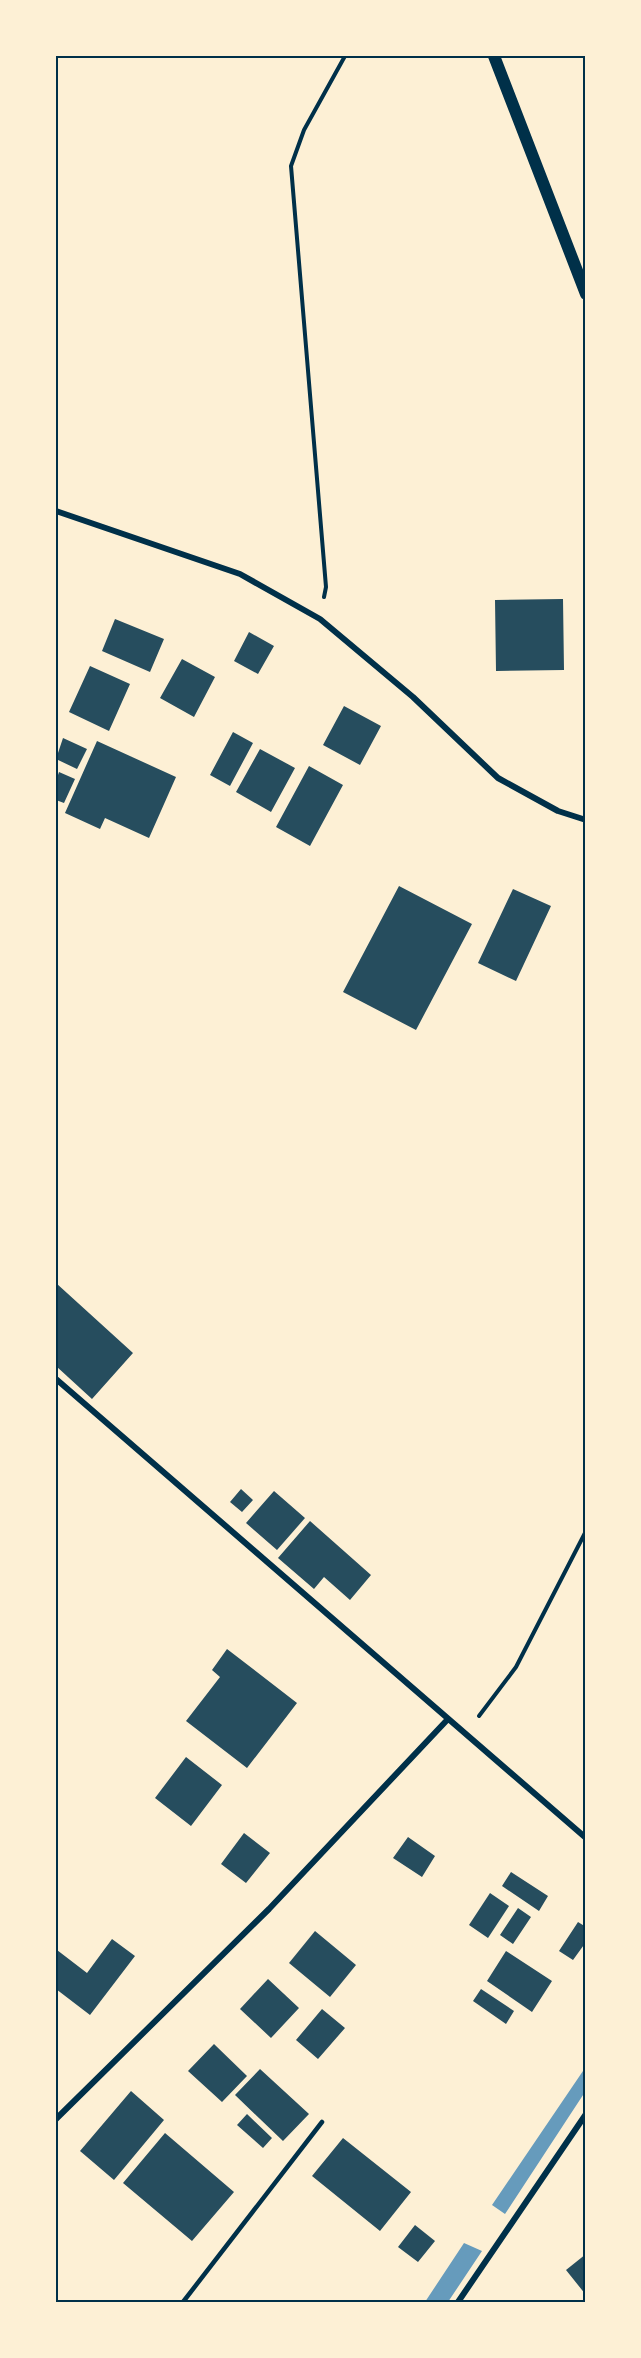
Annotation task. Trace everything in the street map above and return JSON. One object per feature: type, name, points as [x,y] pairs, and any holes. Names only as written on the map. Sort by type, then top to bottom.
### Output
[{"type":"main road","points":[[494,56],[585,294]]},
{"type":"street","points":[[56,511],[240,574],[321,619],[413,698],[498,778],[558,811],[585,820]]},
{"type":"street","points":[[56,1379],[585,1838]]},
{"type":"street","points":[[56,2119],[268,1909],[448,1719]]},
{"type":"street","points":[[458,2302],[585,2114]]},
{"type":"lane","points":[[183,2302],[322,2122]]},
{"type":"path","points":[[321,619],[326,586],[291,166],[304,130],[345,56]]},
{"type":"path","points":[[466,1734],[516,1667],[585,1531]]},
{"type":"water","points":[[585,2068],[585,2092],[505,2214],[492,2205]]},
{"type":"water","points":[[464,2243],[482,2251],[448,2302],[425,2302]]},
{"type":"building","points":[[563,599],[564,670],[496,671],[495,600]]},
{"type":"building","points":[[115,619],[164,639],[150,672],[102,651]]},
{"type":"building","points":[[249,632],[274,646],[258,674],[234,661]]},
{"type":"building","points":[[182,659],[215,677],[194,717],[160,698]]},
{"type":"building","points":[[90,666],[130,684],[109,731],[69,712]]},
{"type":"building","points":[[344,706],[381,726],[360,765],[323,745]]},
{"type":"building","points":[[233,732],[253,743],[230,786],[210,775]]},
{"type":"building","points":[[63,738],[87,749],[77,769],[56,759]]},
{"type":"building","points":[[97,741],[176,777],[149,838],[105,818],[100,829],[65,813]]},
{"type":"building","points":[[260,749],[295,768],[271,812],[236,792]]},
{"type":"building","points":[[309,766],[343,785],[310,846],[276,827]]},
{"type":"building","points":[[59,772],[75,779],[64,803],[56,800],[56,781]]},
{"type":"building","points":[[399,886],[472,924],[416,1030],[343,992]]},
{"type":"building","points":[[513,889],[551,906],[516,981],[478,963]]},
{"type":"building","points":[[56,1283],[133,1353],[92,1399],[56,1366]]},
{"type":"building","points":[[241,1489],[253,1500],[242,1512],[230,1502]]},
{"type":"building","points":[[274,1491],[305,1518],[277,1550],[246,1523]]},
{"type":"building","points":[[310,1521],[371,1575],[350,1600],[324,1577],[314,1589],[278,1558]]},
{"type":"building","points":[[227,1649],[297,1703],[247,1768],[186,1721],[220,1677],[212,1670]]},
{"type":"building","points":[[186,1757],[222,1785],[191,1826],[155,1798]]},
{"type":"building","points":[[244,1833],[270,1853],[246,1883],[221,1864]]},
{"type":"building","points":[[408,1837],[435,1856],[422,1877],[393,1858]]},
{"type":"building","points":[[511,1872],[548,1896],[539,1911],[502,1886]]},
{"type":"building","points":[[490,1893],[509,1906],[488,1938],[469,1925]]},
{"type":"building","points":[[518,1908],[531,1917],[513,1944],[500,1935]]},
{"type":"building","points":[[578,1922],[586,1927],[586,1942],[573,1960],[559,1951]]},
{"type":"building","points":[[315,1931],[356,1965],[330,1997],[289,1963]]},
{"type":"building","points":[[112,1939],[135,1956],[90,2015],[56,1989],[56,1952],[57,1950],[87,1973]]},
{"type":"building","points":[[506,1951],[552,1981],[532,2012],[487,1981]]},
{"type":"building","points":[[268,1979],[299,2008],[271,2038],[240,2009]]},
{"type":"building","points":[[481,1989],[514,2011],[506,2024],[473,2001]]},
{"type":"building","points":[[322,2009],[345,2028],[318,2059],[296,2040]]},
{"type":"building","points":[[214,2044],[247,2076],[222,2102],[188,2071]]},
{"type":"building","points":[[260,2069],[309,2114],[283,2141],[235,2095]]},
{"type":"building","points":[[131,2091],[164,2120],[114,2180],[80,2151]]},
{"type":"building","points":[[247,2114],[272,2138],[263,2148],[237,2125]]},
{"type":"building","points":[[165,2133],[234,2192],[192,2241],[123,2183]]},
{"type":"building","points":[[343,2138],[411,2192],[380,2231],[312,2176]]},
{"type":"building","points":[[415,2225],[435,2241],[418,2262],[398,2247]]},
{"type":"building","points":[[586,2254],[586,2295],[566,2270]]}]
